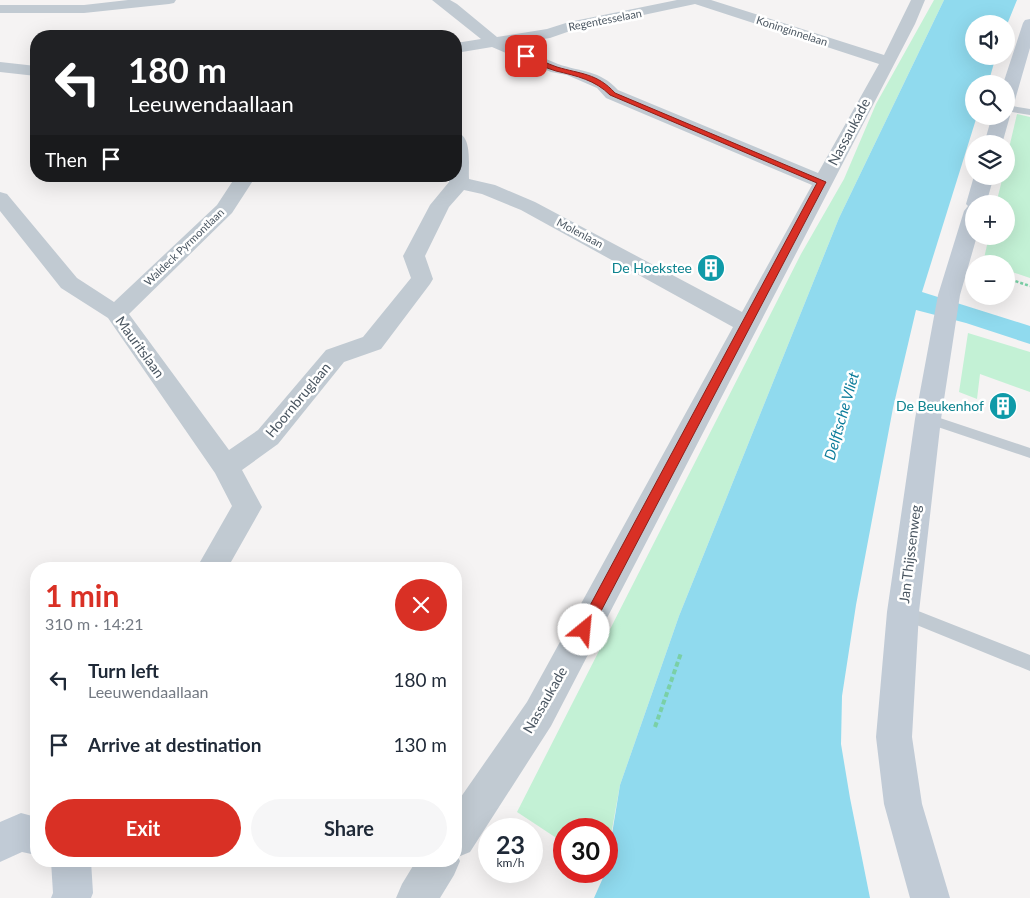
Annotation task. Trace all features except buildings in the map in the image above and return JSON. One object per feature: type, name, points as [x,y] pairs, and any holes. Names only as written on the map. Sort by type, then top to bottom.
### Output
[{"type":"street","points":[[8,6],[84,9],[169,0]]},
{"type":"street","points":[[439,0],[452,8],[494,42],[557,69],[571,71],[603,84],[612,94],[822,182]]},
{"type":"street","name":"Regentesselaan","points":[[462,47],[550,33],[568,26],[696,0]]},
{"type":"street","name":"Koninginnelaan","points":[[696,0],[887,62]]},
{"type":"street","name":"Nassaukade","points":[[462,829],[539,714],[908,24],[918,0]]},
{"type":"street","points":[[1014,75],[1030,26]]},
{"type":"street","points":[[0,67],[30,70]]},
{"type":"street","name":"Waldeck Pyrmontlaan","points":[[116,313],[224,210],[242,182]]},
{"type":"street","name":"Molenlaan","points":[[459,183],[488,189],[528,206],[748,324]]},
{"type":"street","name":"Hoornbruglaan","points":[[226,467],[268,437],[335,356],[372,344],[422,279],[414,256],[440,204],[459,183]]},
{"type":"street","name":"Mauritslaan","points":[[0,198],[69,284],[116,313],[226,467]]},
{"type":"street","name":"Jan Thijssenweg","points":[[930,898],[903,804],[894,737],[903,612],[928,419],[949,295],[965,241]]},
{"type":"street","points":[[215,562],[247,507],[226,467]]},
{"type":"street","points":[[0,842],[21,832],[30,834]]},
{"type":"street","points":[[71,867],[71,898]]},
{"type":"street","points":[[416,898],[436,867]]},
{"type":"lane","points":[[1015,110],[1030,112]]},
{"type":"lane","points":[[928,419],[1030,453]]},
{"type":"lane","points":[[903,612],[1030,662]]},
{"type":"path","points":[[1015,281],[1030,286]]},
{"type":"path","points":[[655,727],[681,653]]},
{"type":"green space","points":[[934,0],[944,0],[839,218],[679,616],[620,785],[614,818],[553,818],[553,836],[543,829],[543,818],[526,818],[517,812],[801,254],[844,179],[876,104]]},
{"type":"green space","points":[[1017,114],[1030,117],[1030,278],[1015,273],[1015,255],[985,255],[987,245],[1015,245],[1015,195],[998,195],[1001,185],[1015,185],[1015,135],[1012,135]]},
{"type":"green space","points":[[968,333],[1030,352],[1030,392],[980,374],[977,399],[959,392]]},
{"type":"water","name":"Delftsche Vliet","points":[[944,0],[1017,0],[1011,15],[965,15],[965,65],[993,65],[991,75],[965,75],[965,125],[974,125],[971,135],[965,135],[965,154],[922,292],[1030,326],[1030,344],[966,323],[916,310],[893,408],[856,605],[842,696],[841,744],[870,898],[594,898],[601,883],[618,883],[618,818],[615,818],[620,785],[679,616],[839,218]]},
{"type":"place","name":"De Hoekstee","points":[[711,268]]},
{"type":"place","name":"De Beukenhof","points":[[1003,406]]},
{"type":"route","points":[[526,56],[557,69],[571,71],[603,84],[612,94],[822,182],[584,630]]}]
